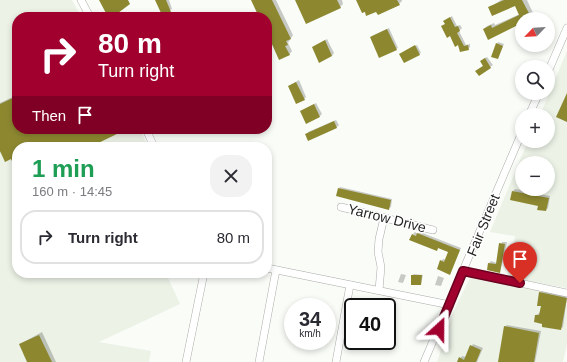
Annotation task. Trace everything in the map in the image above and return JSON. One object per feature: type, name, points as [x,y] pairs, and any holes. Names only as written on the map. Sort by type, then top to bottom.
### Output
[{"type":"street","points":[[80,0],[87,12]]},
{"type":"street","points":[[553,60],[567,28]]},
{"type":"street","name":"Fair Street","points":[[424,362],[450,305],[515,148]]},
{"type":"street","name":"Yarrow Drive","points":[[341,207],[433,230]]},
{"type":"street","points":[[378,290],[381,267],[378,252],[379,239],[384,218]]},
{"type":"street","points":[[272,269],[450,305]]},
{"type":"street","points":[[259,362],[276,270]]},
{"type":"street","points":[[463,271],[567,293]]},
{"type":"street","points":[[186,362],[203,278]]},
{"type":"street","points":[[336,362],[350,286]]},
{"type":"shaded area","points":[[0,0],[72,0],[78,12],[12,12],[12,134],[142,134],[146,142],[12,142],[12,278],[168,278],[180,304],[99,342],[151,351],[149,362],[0,362]]},
{"type":"shaded area","points":[[567,51],[567,288],[507,277],[515,236],[490,232],[515,172],[515,196],[555,196],[555,156],[522,156],[525,148],[555,148],[555,108],[543,108],[546,100],[555,100],[555,79]]},
{"type":"shaded area","points":[[471,276],[567,295],[567,344],[563,362],[437,362],[453,312]]},
{"type":"building","points":[[99,0],[128,0],[130,4],[119,12],[105,12]]},
{"type":"building","points":[[155,0],[166,0],[171,12],[161,12]]},
{"type":"building","points":[[251,0],[272,0],[291,39],[286,41],[288,45],[285,46],[290,55],[279,60],[272,44],[272,12],[257,12]]},
{"type":"building","points":[[295,0],[337,0],[341,8],[306,24]]},
{"type":"building","points":[[356,0],[397,0],[400,5],[378,15],[376,12],[366,16],[365,12],[362,13]]},
{"type":"building","points":[[504,0],[522,0],[528,12],[518,12],[515,6],[492,16],[488,7]]},
{"type":"building","points":[[450,17],[455,27],[458,26],[460,31],[457,33],[464,46],[468,45],[469,50],[460,52],[458,45],[455,47],[450,36],[447,38],[441,26],[445,24],[443,21]]},
{"type":"building","points":[[515,17],[515,26],[488,40],[483,29],[491,25],[492,28]]},
{"type":"building","points":[[387,29],[397,50],[379,58],[370,37]]},
{"type":"building","points":[[325,40],[332,56],[319,63],[312,47]]},
{"type":"building","points":[[496,43],[503,46],[498,59],[491,57]]},
{"type":"building","points":[[415,45],[420,55],[404,63],[399,54]]},
{"type":"building","points":[[485,58],[491,68],[479,76],[475,71],[483,66],[480,61]]},
{"type":"building","points":[[296,82],[305,100],[296,104],[288,86]]},
{"type":"building","points":[[567,93],[567,122],[556,117]]},
{"type":"building","points":[[12,98],[12,134],[117,134],[100,142],[12,142],[12,161],[11,159],[5,162],[0,151],[0,104]]},
{"type":"building","points":[[314,104],[320,117],[306,124],[300,111]]},
{"type":"building","points":[[334,121],[337,128],[308,141],[305,134]]},
{"type":"building","points":[[338,188],[391,200],[389,210],[336,196]]},
{"type":"building","points":[[512,191],[515,192],[515,196],[538,196],[549,198],[546,211],[537,210],[538,206],[510,200]]},
{"type":"building","points":[[417,233],[460,250],[450,275],[437,269],[440,260],[444,262],[448,252],[438,248],[437,251],[409,240],[412,234],[416,236]]},
{"type":"building","points":[[499,243],[505,244],[500,273],[487,270],[488,263],[496,264]]},
{"type":"building","points":[[411,275],[422,275],[421,285],[411,285]]},
{"type":"building","points":[[539,292],[567,298],[561,330],[542,327],[542,324],[534,322],[535,315],[539,315],[541,306],[537,306]]},
{"type":"building","points":[[504,326],[539,333],[534,362],[498,362]]},
{"type":"building","points":[[39,335],[52,362],[27,362],[19,344]]},
{"type":"building","points":[[470,345],[481,350],[476,362],[457,362],[459,357],[464,360]]},
{"type":"route","points":[[439,329],[463,271],[520,283]]}]
